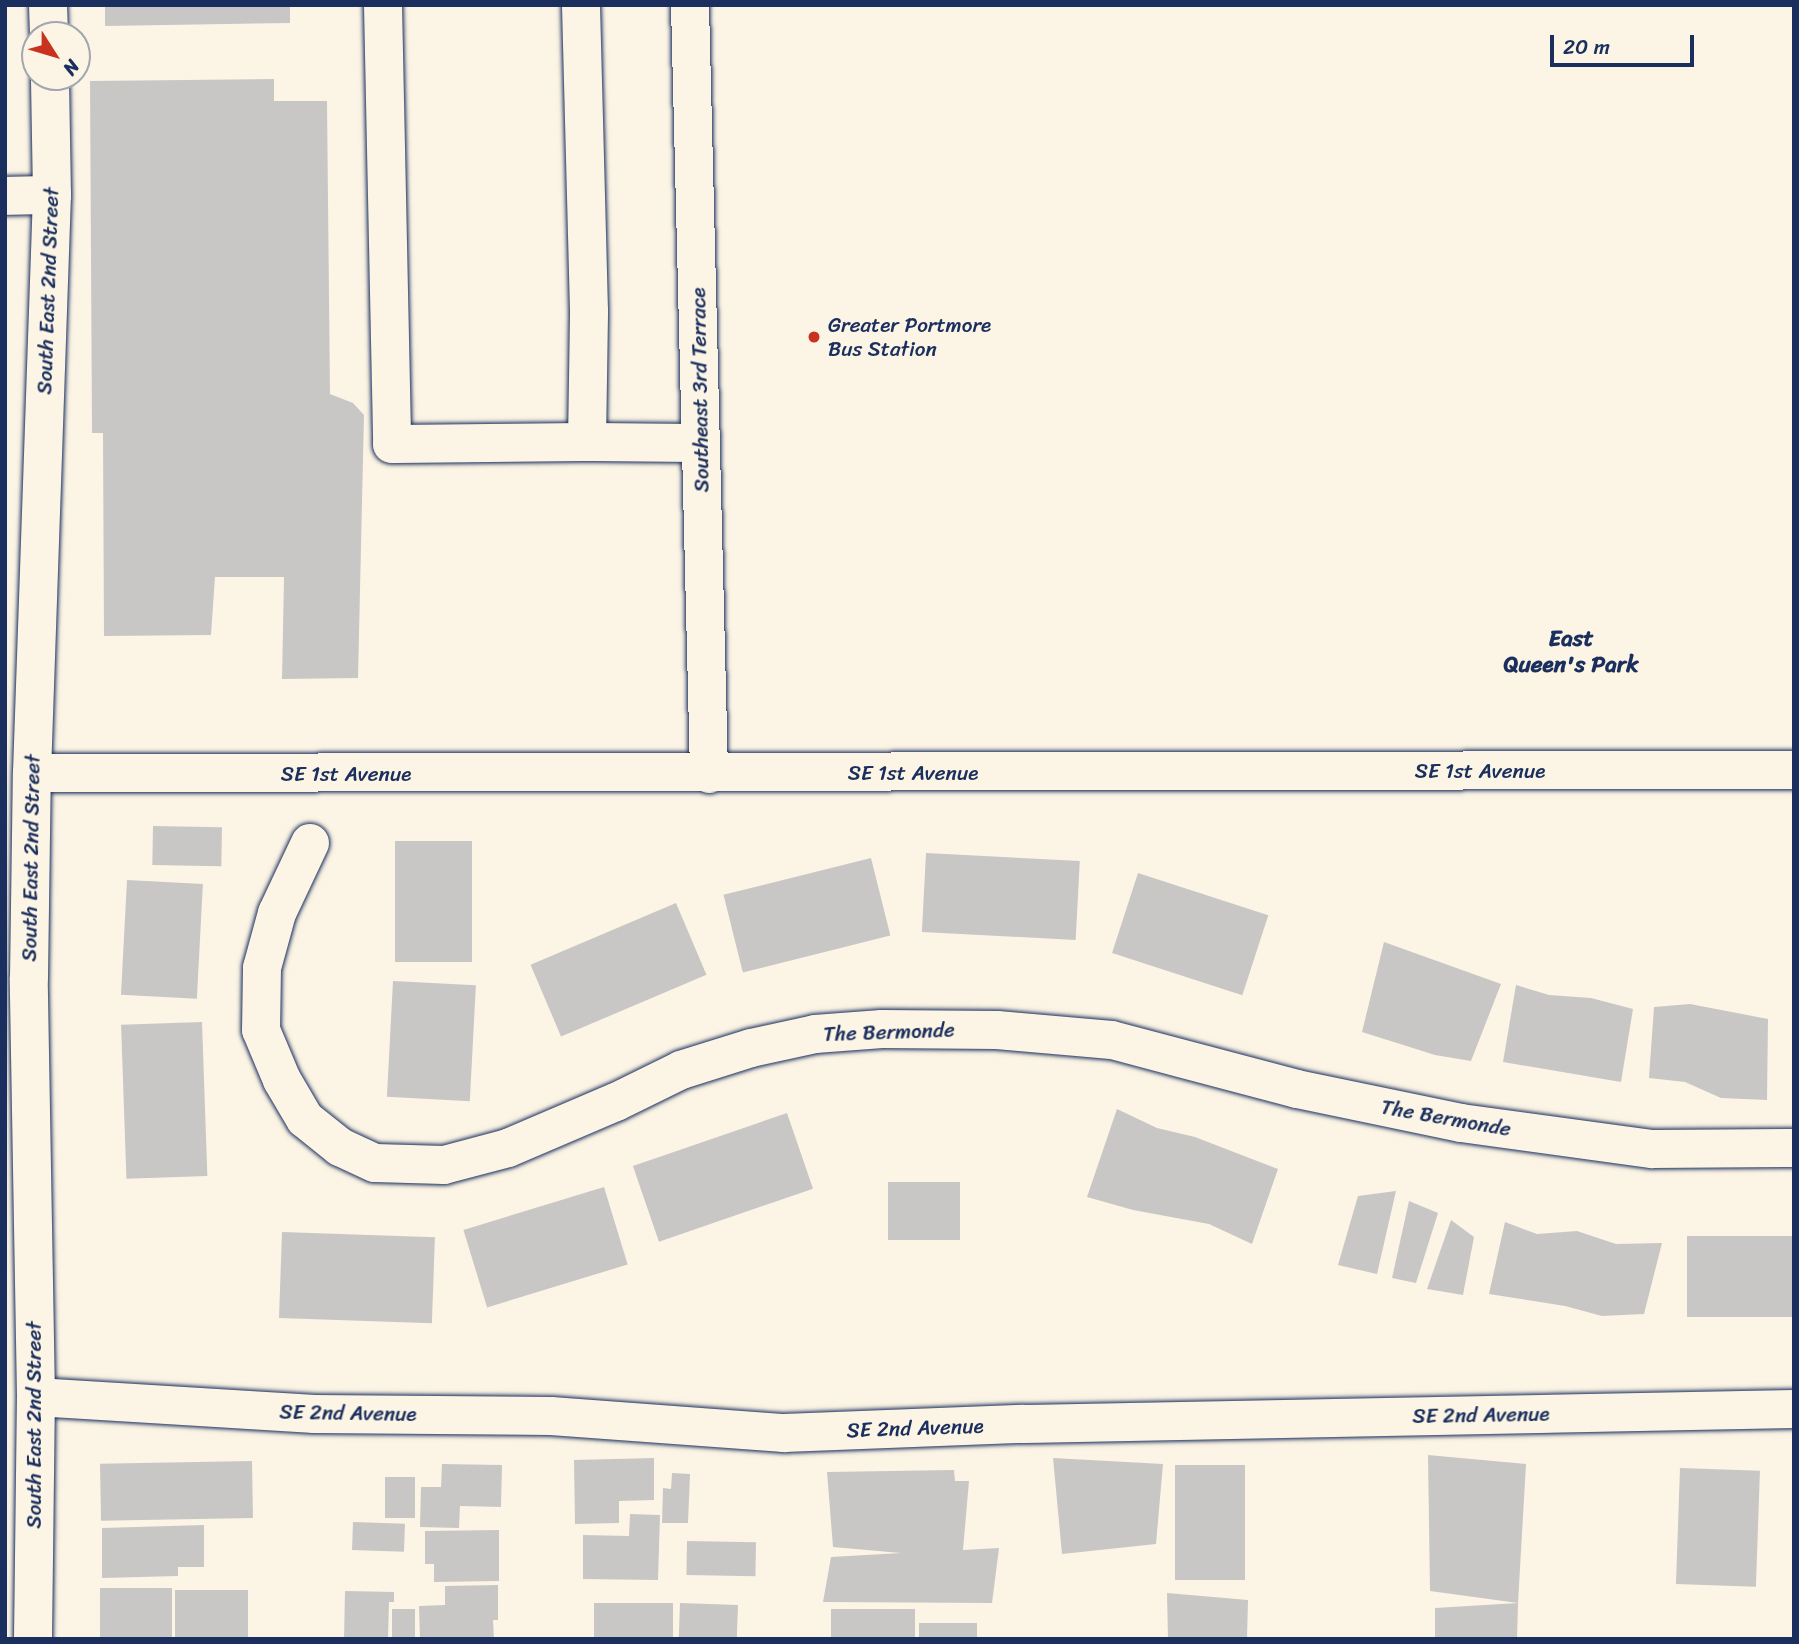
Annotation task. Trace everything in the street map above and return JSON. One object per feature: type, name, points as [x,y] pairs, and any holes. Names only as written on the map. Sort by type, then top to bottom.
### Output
[{"type":"street","points":[[383,5],[393,444],[701,443]]},
{"type":"street","points":[[581,5],[589,311],[587,442]]},
{"type":"street","name":"Southeast 3rd Terrace","points":[[690,5],[709,774]]},
{"type":"street","name":"South East 2nd Street","points":[[33,1639],[36,1397],[17,978],[32,773],[52,195],[50,91]]},
{"type":"street","points":[[5,196],[52,195]]},
{"type":"street","name":"SE 1st Avenue","points":[[32,773],[709,774],[1794,770]]},
{"type":"street","name":"The Bermonde","points":[[310,843],[277,912],[262,968],[261,1030],[282,1080],[305,1119],[340,1147],[375,1163],[444,1165],[508,1148],[616,1102],[681,1070],[751,1048],[815,1034],[882,1029],[997,1030],[1112,1040],[1297,1089],[1461,1123],[1652,1149],[1794,1148]]},
{"type":"street","name":"SE 2nd Avenue","points":[[36,1397],[314,1414],[551,1416],[784,1433],[1036,1423],[1794,1409]]},
{"type":"building","points":[[105,5],[290,5],[290,23],[105,26]]},
{"type":"building","points":[[274,79],[274,101],[327,101],[330,394],[353,403],[364,415],[358,678],[282,679],[284,577],[215,577],[211,635],[104,636],[103,433],[92,433],[91,81]]},
{"type":"building","points":[[153,826],[222,827],[221,866],[152,865]]},
{"type":"building","points":[[395,841],[472,841],[472,962],[395,962]]},
{"type":"building","points":[[926,853],[1080,861],[1076,940],[922,932]]},
{"type":"building","points":[[871,858],[890,936],[743,972],[724,895]]},
{"type":"building","points":[[1138,873],[1268,915],[1242,995],[1112,953]]},
{"type":"building","points":[[127,880],[203,884],[197,999],[121,995]]},
{"type":"building","points":[[676,903],[706,975],[561,1037],[531,965]]},
{"type":"building","points":[[1384,942],[1501,984],[1471,1061],[1435,1055],[1362,1032]]},
{"type":"building","points":[[393,981],[476,985],[470,1101],[387,1097]]},
{"type":"building","points":[[1516,985],[1549,995],[1591,998],[1633,1009],[1621,1082],[1503,1062]]},
{"type":"building","points":[[1690,1004],[1768,1019],[1767,1100],[1721,1098],[1685,1082],[1649,1078],[1654,1007]]},
{"type":"building","points":[[202,1022],[207,1176],[126,1179],[121,1025]]},
{"type":"building","points":[[1117,1109],[1157,1128],[1195,1137],[1278,1169],[1252,1244],[1209,1224],[1133,1210],[1087,1197]]},
{"type":"building","points":[[787,1113],[813,1189],[659,1242],[633,1166]]},
{"type":"building","points":[[888,1182],[960,1182],[960,1240],[888,1240]]},
{"type":"building","points":[[604,1187],[628,1264],[487,1307],[463,1230]]},
{"type":"building","points":[[1396,1191],[1377,1274],[1338,1265],[1358,1196]]},
{"type":"building","points":[[1409,1201],[1438,1213],[1416,1283],[1392,1278]]},
{"type":"building","points":[[1451,1220],[1474,1237],[1463,1295],[1427,1289]]},
{"type":"building","points":[[1505,1222],[1537,1234],[1577,1231],[1616,1244],[1662,1243],[1644,1314],[1602,1316],[1565,1306],[1489,1294]]},
{"type":"building","points":[[282,1232],[435,1237],[432,1323],[279,1318]]},
{"type":"building","points":[[1687,1236],[1794,1236],[1794,1317],[1687,1317]]},
{"type":"building","points":[[1428,1455],[1526,1464],[1518,1603],[1430,1591]]},
{"type":"building","points":[[654,1458],[654,1500],[619,1501],[619,1523],[575,1524],[574,1460]]},
{"type":"building","points":[[1053,1458],[1163,1464],[1156,1544],[1062,1554]]},
{"type":"building","points":[[252,1461],[253,1518],[101,1521],[100,1464]]},
{"type":"building","points":[[442,1464],[502,1465],[501,1507],[460,1506],[459,1528],[420,1527],[421,1487],[441,1487]]},
{"type":"building","points":[[1175,1465],[1245,1465],[1245,1580],[1175,1580]]},
{"type":"building","points":[[1680,1468],[1760,1471],[1756,1587],[1676,1584]]},
{"type":"building","points":[[954,1470],[955,1481],[969,1481],[963,1550],[999,1548],[992,1603],[823,1602],[831,1557],[901,1553],[833,1547],[827,1472]]},
{"type":"building","points":[[672,1473],[690,1474],[688,1523],[662,1523],[663,1488],[671,1489]]},
{"type":"building","points":[[385,1477],[415,1477],[415,1518],[385,1518]]},
{"type":"building","points":[[630,1514],[660,1515],[658,1580],[583,1579],[583,1535],[629,1536]]},
{"type":"building","points":[[353,1522],[405,1524],[404,1552],[352,1550]]},
{"type":"building","points":[[204,1525],[204,1567],[178,1567],[178,1576],[102,1578],[102,1528]]},
{"type":"building","points":[[499,1530],[499,1581],[434,1582],[434,1564],[425,1564],[425,1531]]},
{"type":"building","points":[[687,1541],[756,1542],[755,1576],[686,1575]]},
{"type":"building","points":[[498,1585],[498,1620],[493,1620],[494,1639],[420,1639],[419,1606],[445,1605],[445,1586]]},
{"type":"building","points":[[100,1588],[172,1588],[172,1639],[100,1639]]},
{"type":"building","points":[[175,1590],[248,1590],[248,1639],[175,1639]]},
{"type":"building","points":[[345,1591],[394,1592],[394,1602],[389,1602],[388,1639],[344,1639]]},
{"type":"building","points":[[1167,1593],[1248,1600],[1247,1639],[1168,1639]]},
{"type":"building","points":[[594,1603],[673,1603],[673,1639],[594,1639]]},
{"type":"building","points":[[680,1603],[738,1605],[737,1639],[679,1639]]},
{"type":"building","points":[[1518,1603],[1517,1639],[1435,1639],[1435,1608]]},
{"type":"building","points":[[392,1609],[415,1609],[415,1639],[392,1639]]},
{"type":"building","points":[[831,1609],[915,1609],[915,1639],[831,1639]]},
{"type":"building","points":[[919,1623],[977,1623],[977,1639],[919,1639]]},
{"type":"place","name":"Greater Portmore Bus Station","points":[[814,337]]},
{"type":"district","name":"East Queen's Park","points":[[1571,652]]}]
